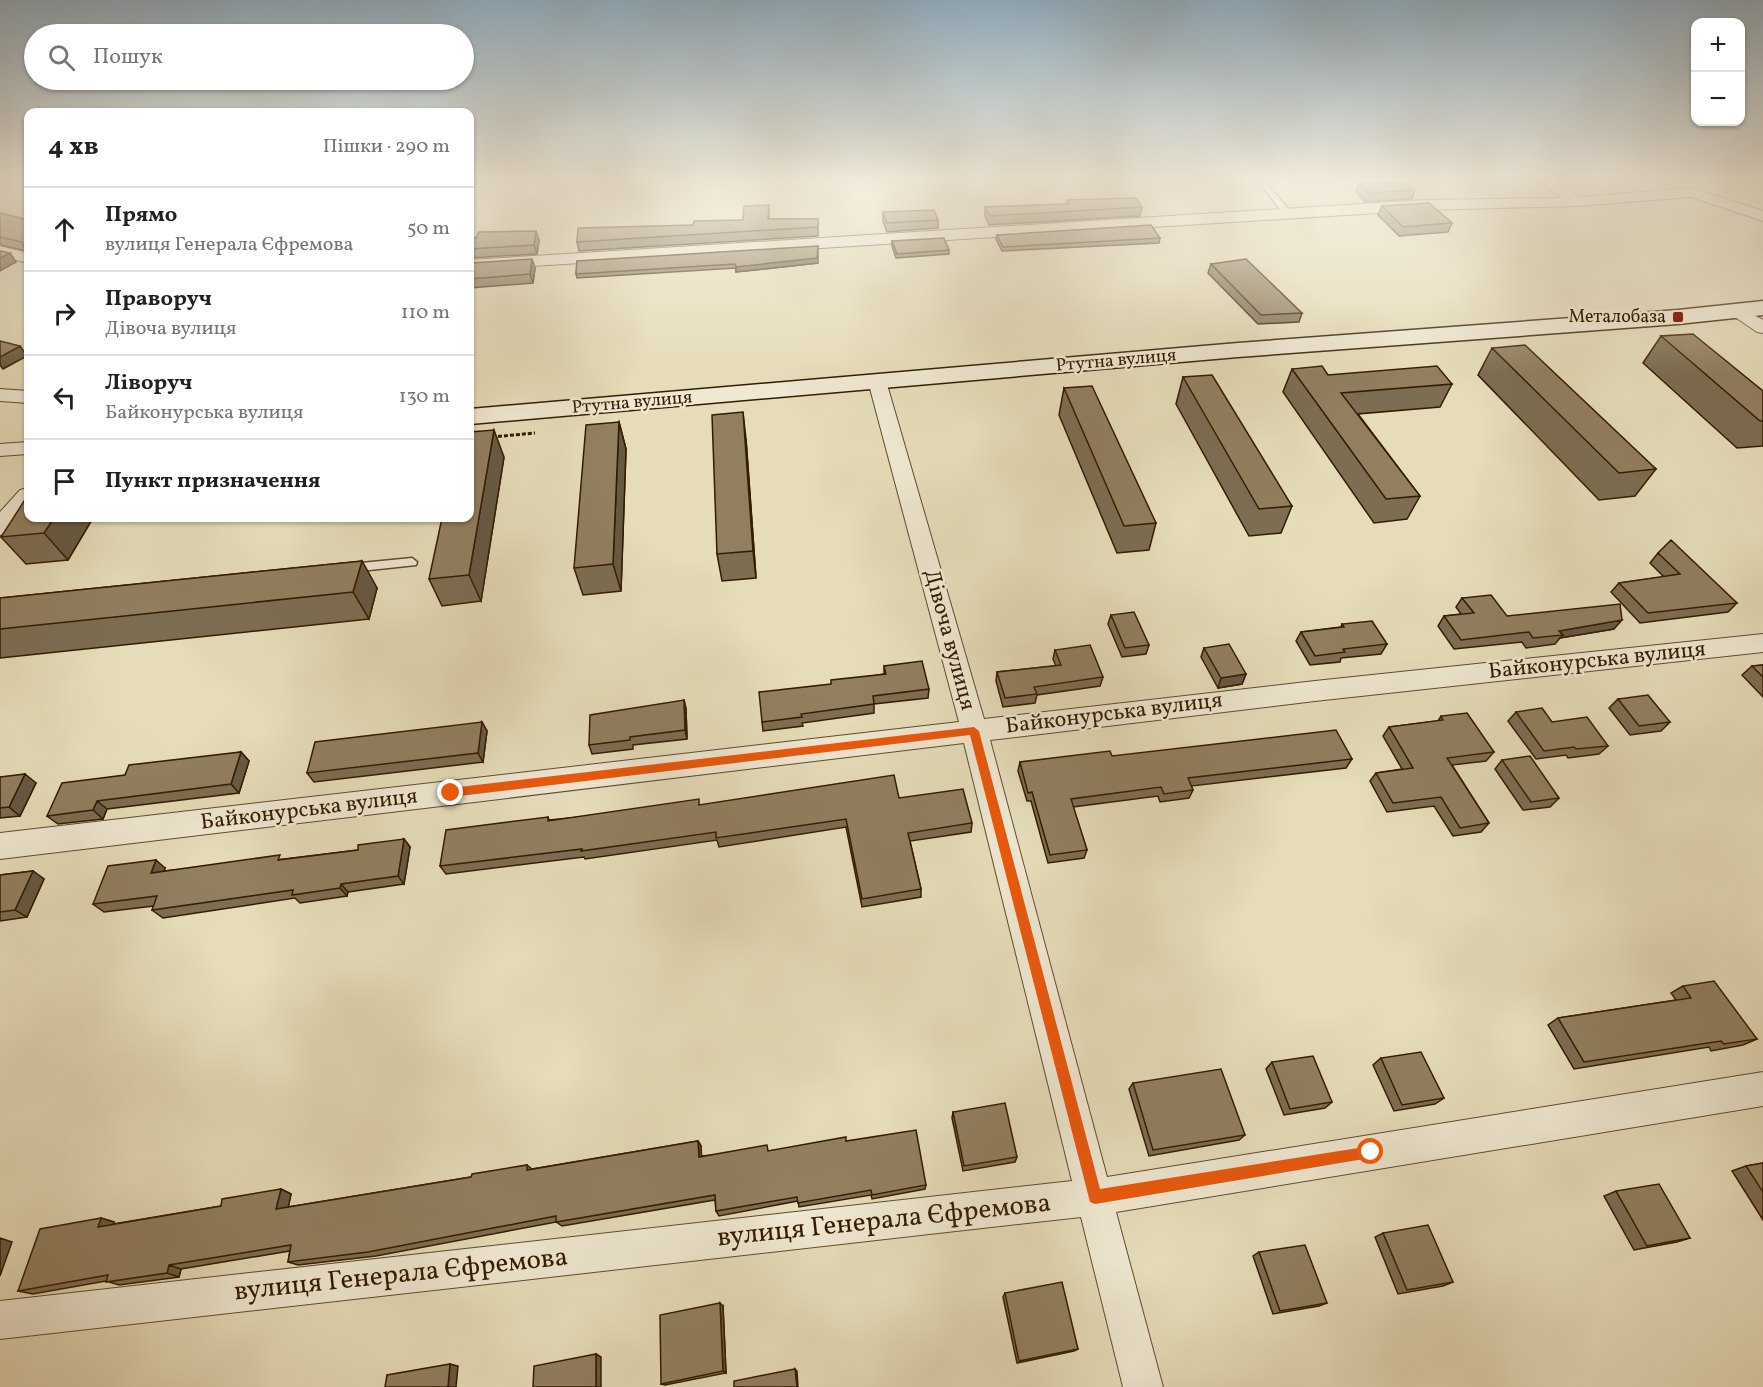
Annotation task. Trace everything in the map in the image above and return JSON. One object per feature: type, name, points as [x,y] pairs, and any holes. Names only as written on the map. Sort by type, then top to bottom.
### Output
[{"type":"main road","name":"Ртутна вулиця","points":[[474,417],[1763,308]]},
{"type":"street","points":[[474,265],[804,244]]},
{"type":"street","points":[[0,251],[24,257]]},
{"type":"street","points":[[1738,311],[1763,328]]},
{"type":"street","name":"Дівоча вулиця","points":[[877,381],[974,731],[1143,1387]]},
{"type":"street","points":[[0,395],[24,397]]},
{"type":"street","points":[[0,450],[24,448]]},
{"type":"street","points":[[0,528],[13,509],[24,499]]},
{"type":"street","name":"Байконурська вулиця","points":[[0,846],[1327,690],[1763,643]]},
{"type":"street","name":"вулиця Генерала Єфремова","points":[[0,1320],[1095,1197],[1763,1089]]},
{"type":"lane","points":[[342,569],[412,562]]},
{"type":"building","points":[[474,244],[534,245],[474,249]]},
{"type":"building","points":[[893,244],[946,244],[949,250],[897,254]]},
{"type":"building","points":[[1001,244],[1060,244],[1003,247]]},
{"type":"building","points":[[818,246],[817,258],[736,267],[735,264],[576,274],[577,261]]},
{"type":"building","points":[[0,251],[10,253],[0,258]]},
{"type":"building","points":[[532,259],[530,274],[474,279],[474,263]]},
{"type":"building","points":[[1246,259],[1302,313],[1261,315],[1211,264]]},
{"type":"building","points":[[1693,334],[1763,391],[1763,421],[1760,421],[1661,336]]},
{"type":"building","points":[[0,341],[20,346],[0,357]]},
{"type":"building","points":[[1525,345],[1656,469],[1619,473],[1492,348]]},
{"type":"building","points":[[1322,366],[1328,375],[1437,366],[1452,384],[1341,393],[1420,496],[1386,499],[1292,369]]},
{"type":"building","points":[[1212,375],[1292,506],[1259,509],[1183,377]]},
{"type":"building","points":[[1092,386],[1156,523],[1124,526],[1064,388]]},
{"type":"building","points":[[743,412],[753,551],[717,554],[712,415]]},
{"type":"building","points":[[619,422],[613,564],[574,568],[586,425]]},
{"type":"building","points":[[494,430],[469,575],[429,579],[441,522],[474,522],[474,432]]},
{"type":"building","points":[[24,501],[24,522],[51,522],[44,533],[1,537]]},
{"type":"building","points":[[1671,540],[1737,603],[1648,613],[1619,583],[1680,574],[1658,553]]},
{"type":"building","points":[[362,561],[353,592],[0,629],[0,598]]},
{"type":"building","points":[[1491,595],[1507,616],[1620,604],[1622,620],[1559,631],[1563,635],[1533,638],[1529,632],[1461,640],[1444,616],[1474,613],[1462,598]]},
{"type":"building","points":[[1134,612],[1149,645],[1125,648],[1111,615]]},
{"type":"building","points":[[1372,621],[1387,644],[1343,649],[1345,652],[1315,656],[1301,632],[1344,627],[1342,624]]},
{"type":"building","points":[[1229,644],[1246,674],[1221,678],[1204,648]]},
{"type":"building","points":[[1090,645],[1103,677],[1034,687],[1037,694],[1005,698],[997,672],[1061,665],[1055,650]]},
{"type":"building","points":[[922,661],[929,689],[873,696],[874,704],[762,722],[759,692],[831,684],[831,680],[886,674],[884,666]]},
{"type":"building","points":[[1763,665],[1763,677],[1752,666]]},
{"type":"building","points":[[1648,695],[1670,722],[1639,726],[1618,699]]},
{"type":"building","points":[[684,700],[685,730],[589,745],[590,715]]},
{"type":"building","points":[[1542,708],[1552,722],[1587,717],[1608,746],[1544,751],[1516,712]]},
{"type":"building","points":[[1467,713],[1494,752],[1447,758],[1489,823],[1460,828],[1441,797],[1393,803],[1376,773],[1413,768],[1389,727],[1443,720],[1441,716]]},
{"type":"building","points":[[482,722],[478,753],[307,773],[315,742]]},
{"type":"building","points":[[1336,730],[1352,759],[1188,778],[1193,790],[1164,794],[1161,787],[1071,799],[1087,850],[1050,855],[1032,792],[1028,793],[1020,762],[1110,751],[1112,756]]},
{"type":"building","points":[[241,752],[231,784],[97,801],[93,810],[47,816],[62,783],[125,775],[129,765]]},
{"type":"building","points":[[1530,756],[1559,798],[1531,802],[1502,760]]},
{"type":"building","points":[[25,774],[9,807],[0,808],[0,777]]},
{"type":"building","points":[[894,775],[899,798],[963,789],[972,823],[908,833],[921,889],[862,899],[846,819],[716,838],[716,832],[581,851],[582,849],[440,866],[446,830],[548,817],[548,821],[699,799],[699,805]]},
{"type":"building","points":[[404,839],[398,876],[341,884],[340,888],[292,895],[293,890],[152,910],[157,896],[93,904],[108,866],[156,860],[151,873],[280,855],[278,860],[358,850],[358,845]]},
{"type":"building","points":[[33,871],[15,910],[0,912],[0,875]]},
{"type":"building","points":[[1714,981],[1757,1039],[1724,1044],[1721,1041],[1584,1062],[1558,1018],[1691,998],[1683,986]]},
{"type":"building","points":[[1421,1052],[1444,1098],[1402,1105],[1381,1058]]},
{"type":"building","points":[[1313,1056],[1332,1102],[1290,1109],[1272,1062]]},
{"type":"building","points":[[1221,1069],[1245,1135],[1153,1150],[1133,1083]]},
{"type":"building","points":[[1005,1103],[1017,1157],[964,1166],[953,1112]]},
{"type":"building","points":[[916,1130],[926,1185],[872,1195],[871,1190],[798,1203],[797,1197],[716,1211],[715,1195],[556,1222],[556,1216],[368,1252],[288,1262],[291,1245],[169,1265],[167,1273],[106,1282],[108,1275],[18,1291],[40,1229],[101,1218],[98,1227],[221,1206],[222,1199],[281,1189],[276,1209],[471,1177],[472,1174],[527,1165],[527,1170],[698,1141],[699,1157],[767,1145],[768,1151],[846,1137],[846,1141]]},
{"type":"building","points":[[1763,1163],[1763,1192],[1746,1166]]},
{"type":"building","points":[[1659,1184],[1690,1238],[1647,1246],[1616,1191]]},
{"type":"building","points":[[1428,1225],[1453,1282],[1407,1290],[1383,1233]]},
{"type":"building","points":[[1305,1245],[1327,1303],[1280,1311],[1259,1252]]},
{"type":"building","points":[[1062,1282],[1078,1349],[1019,1361],[1005,1293]]},
{"type":"building","points":[[720,1303],[723,1371],[661,1384],[660,1315]]},
{"type":"building","points":[[596,1354],[596,1387],[533,1387],[534,1366]]},
{"type":"building","points":[[450,1364],[448,1387],[385,1387],[387,1375]]},
{"type":"building","points":[[795,1369],[797,1387],[734,1387],[734,1381]]},
{"type":"place","name":"Металобаза","points":[[1678,317]]},
{"type":"route","points":[[451,793],[974,731],[1095,1197],[1371,1152]]}]
